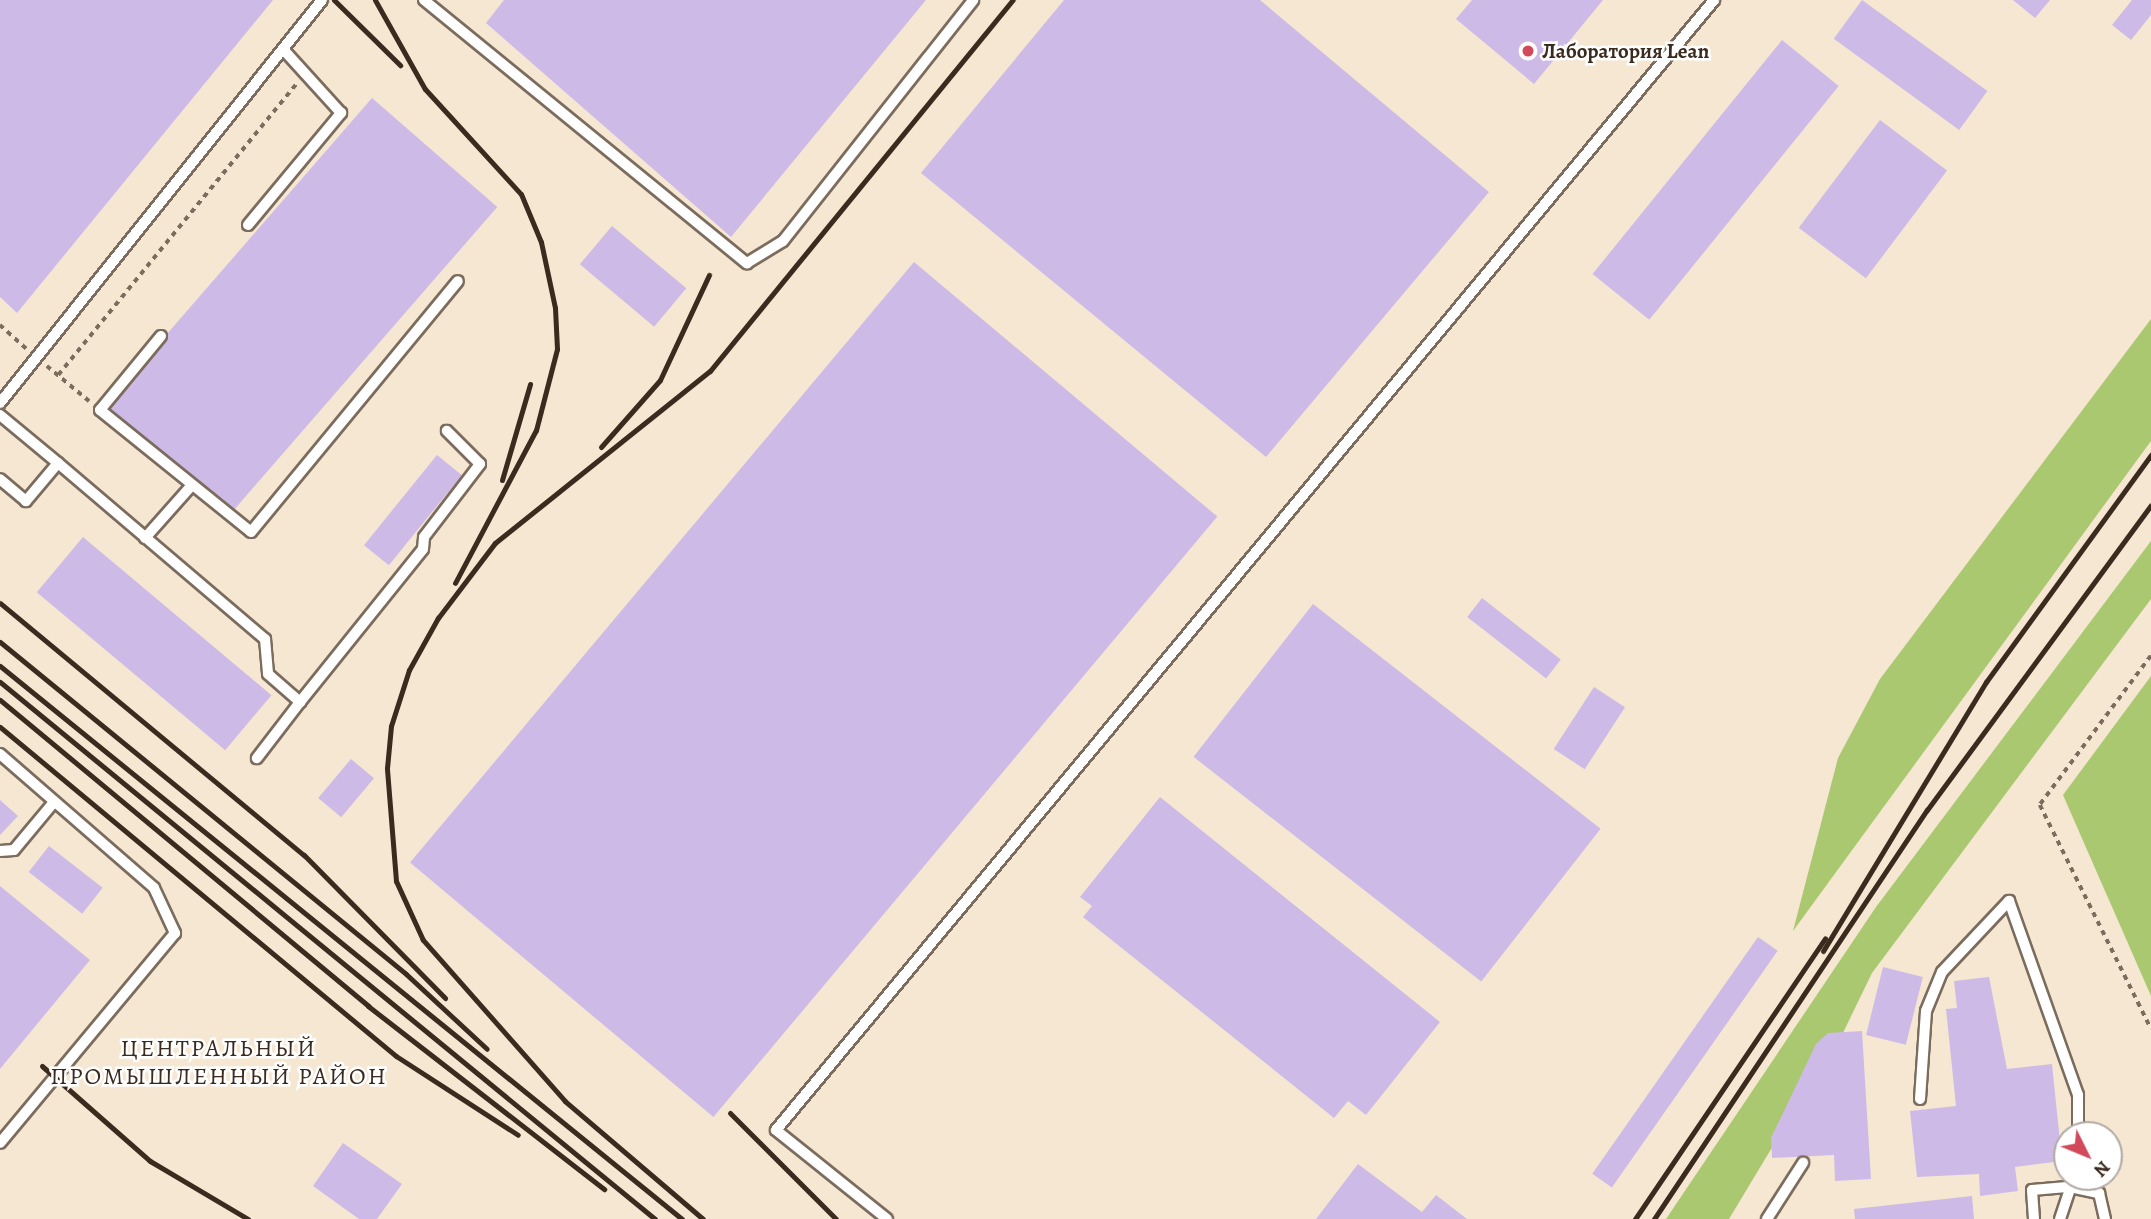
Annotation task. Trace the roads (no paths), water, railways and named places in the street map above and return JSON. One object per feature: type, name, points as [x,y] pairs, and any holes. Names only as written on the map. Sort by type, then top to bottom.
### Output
[{"type":"lane","points":[[0,403],[322,0]]},
{"type":"lane","points":[[424,0],[747,262],[783,241],[973,0]]},
{"type":"lane","points":[[887,1219],[776,1130],[1714,0]]},
{"type":"lane","points":[[248,225],[341,113],[283,49]]},
{"type":"lane","points":[[161,336],[100,410],[251,532],[458,281]]},
{"type":"lane","points":[[0,415],[265,639],[268,674],[300,702]]},
{"type":"lane","points":[[257,758],[423,549],[424,537],[481,464],[447,431]]},
{"type":"lane","points":[[0,479],[26,501],[58,463]]},
{"type":"lane","points":[[145,538],[192,485]]},
{"type":"lane","points":[[0,754],[153,888],[175,933],[0,1143]]},
{"type":"lane","points":[[0,851],[14,850],[54,802]]},
{"type":"lane","points":[[1920,1099],[1926,1011],[1942,972],[2009,901],[2078,1096],[2078,1121]]},
{"type":"lane","points":[[1767,1219],[1803,1163]]},
{"type":"lane","points":[[2034,1219],[2032,1190],[2053,1186]]},
{"type":"lane","points":[[2060,1219],[2069,1191]]},
{"type":"lane","points":[[2094,1191],[2099,1193],[2105,1219]]},
{"type":"railway","points":[[334,0],[400,65]]},
{"type":"railway","points":[[375,0],[425,89],[521,194],[541,242],[555,308],[557,349],[536,430],[455,583]]},
{"type":"railway","points":[[703,1219],[565,1101],[423,940],[396,881],[387,768],[391,726],[409,670],[438,618],[495,543],[710,371],[1013,0]]},
{"type":"railway","points":[[601,447],[660,380],[709,275]]},
{"type":"railway","points":[[502,480],[530,384]]},
{"type":"railway","points":[[1823,951],[1986,682],[2151,455]]},
{"type":"railway","points":[[1654,1219],[1927,810],[2151,505]]},
{"type":"railway","points":[[0,603],[304,855],[445,998]]},
{"type":"railway","points":[[0,642],[406,974],[487,1049]]},
{"type":"railway","points":[[0,666],[682,1219]]},
{"type":"railway","points":[[0,682],[655,1219]]},
{"type":"railway","points":[[0,700],[368,1006],[604,1189]]},
{"type":"railway","points":[[0,727],[396,1056],[518,1135]]},
{"type":"railway","points":[[1635,1219],[1825,938]]},
{"type":"railway","points":[[42,1066],[150,1161],[248,1219]]},
{"type":"railway","points":[[730,1113],[836,1219]]},
{"type":"place","name":"Лаборатория Lean","points":[[1528,51]]},
{"type":"district","name":"ЦЕНТРАЛЬНЫЙ ПРОМЫШЛЕННЫЙ РАЙОН","points":[[219,1063]]}]
